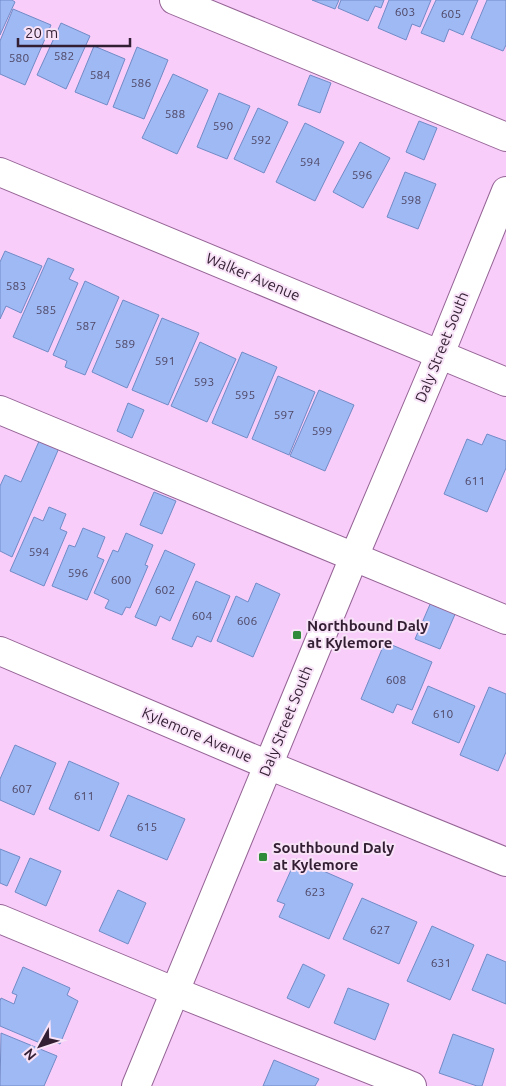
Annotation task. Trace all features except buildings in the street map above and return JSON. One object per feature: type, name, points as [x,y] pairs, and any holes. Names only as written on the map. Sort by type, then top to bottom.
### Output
[{"type":"street","points":[[174,0],[506,138]]},
{"type":"street","name":"Walker Avenue","points":[[0,172],[506,382]]},
{"type":"street","name":"Daly Street South","points":[[136,1086],[506,191]]},
{"type":"street","points":[[0,410],[506,620]]},
{"type":"street","name":"Kylemore Avenue","points":[[0,652],[268,765],[506,862]]},
{"type":"street","points":[[0,918],[176,992],[410,1086]]},
{"type":"place","name":"Northbound Daly at Kylemore","points":[[297,635]]},
{"type":"place","name":"Southbound Daly at Kylemore","points":[[263,857]]}]
